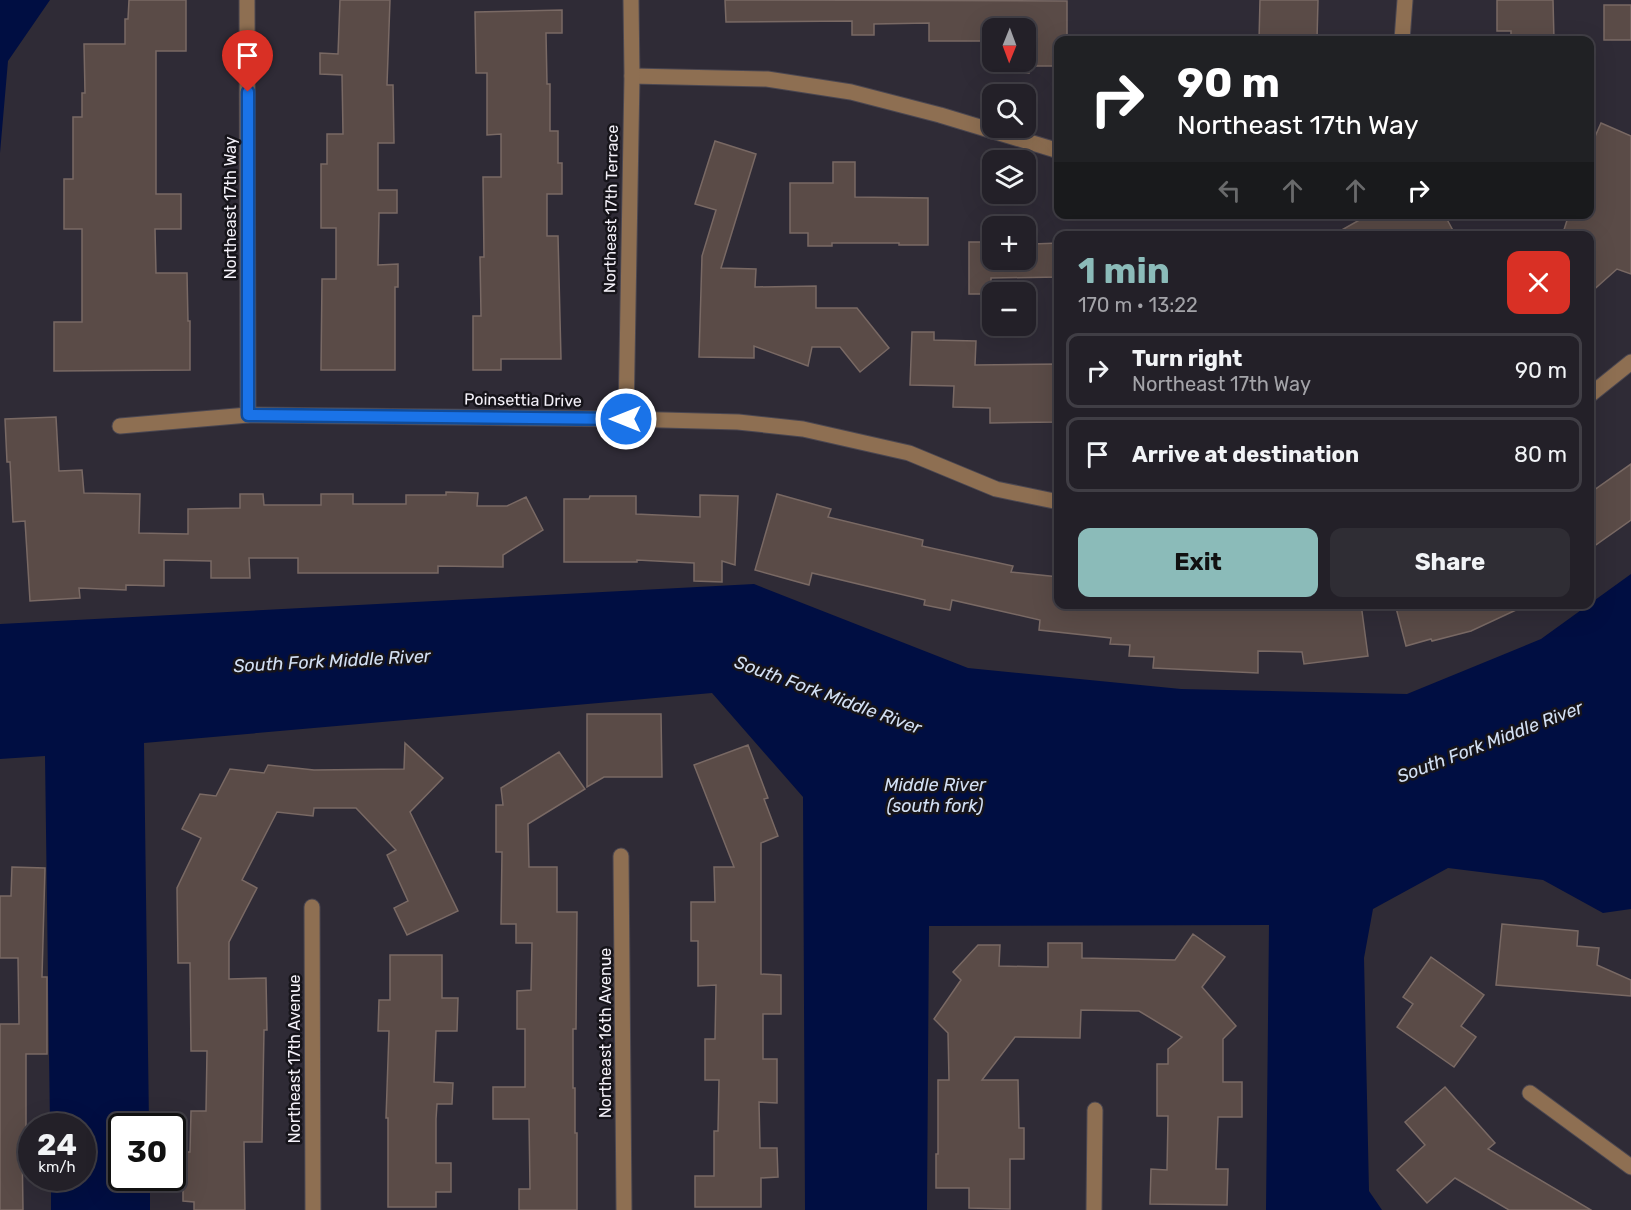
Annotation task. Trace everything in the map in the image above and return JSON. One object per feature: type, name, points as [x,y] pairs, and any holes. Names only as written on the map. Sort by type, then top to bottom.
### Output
[{"type":"street","name":"Northeast 17th Way","points":[[248,0],[248,415]]},
{"type":"street","name":"Northeast 17th Terrace","points":[[626,419],[632,76],[631,0]]},
{"type":"street","points":[[1402,36],[1405,0]]},
{"type":"street","points":[[632,76],[767,80],[851,92],[940,115],[1054,150]]},
{"type":"street","points":[[1594,392],[1631,362]]},
{"type":"street","name":"Poinsettia Drive","points":[[120,426],[248,415],[738,422],[803,429],[909,453],[996,489],[1054,501]]},
{"type":"street","name":"Northeast 16th Avenue","points":[[621,856],[624,1210]]},
{"type":"street","name":"Northeast 17th Avenue","points":[[312,907],[313,1210]]},
{"type":"street","points":[[1530,1093],[1631,1167]]},
{"type":"street","points":[[1094,1210],[1095,1110]]},
{"type":"water","points":[[0,0],[50,0],[8,61],[0,153]]},
{"type":"water","name":"Middle River (south fork)","points":[[1631,574],[1631,909],[1603,913],[1543,880],[1448,868],[1373,909],[1364,958],[1369,1191],[1382,1210],[1266,1210],[1269,925],[929,926],[927,1210],[805,1210],[803,797],[712,693],[144,743],[149,1113],[108,1113],[108,1191],[150,1191],[150,1210],[51,1210],[51,1191],[96,1191],[96,1113],[50,1113],[45,756],[0,759],[0,624],[754,584],[968,668],[1181,689],[1407,694],[1541,639],[1583,609],[1594,609],[1594,601]]},
{"type":"building","points":[[129,0],[186,0],[186,51],[156,51],[156,194],[181,194],[181,229],[155,229],[156,273],[187,273],[190,370],[54,371],[54,322],[82,322],[82,229],[64,229],[64,179],[73,179],[73,117],[82,117],[82,93],[85,93],[84,44],[125,44],[125,19],[128,19]]},
{"type":"building","points":[[340,0],[390,0],[387,85],[393,85],[394,143],[378,143],[378,190],[397,190],[397,213],[379,213],[378,265],[398,264],[398,287],[395,287],[395,370],[321,370],[322,279],[336,279],[336,228],[321,228],[321,164],[327,164],[327,134],[343,134],[342,75],[320,74],[320,53],[338,54]]},
{"type":"building","points":[[725,0],[1067,1],[1067,36],[1054,36],[1054,66],[1036,66],[1036,18],[982,18],[982,41],[929,41],[929,23],[874,24],[874,35],[852,35],[852,21],[726,22]]},
{"type":"building","points":[[1260,0],[1318,0],[1317,36],[1259,36]]},
{"type":"building","points":[[1497,0],[1553,0],[1554,36],[1511,36],[1511,31],[1497,31]]},
{"type":"building","points":[[1604,5],[1631,5],[1631,40],[1604,40]]},
{"type":"building","points":[[562,10],[562,33],[546,33],[547,84],[550,84],[550,131],[558,131],[558,163],[562,163],[562,194],[547,194],[547,236],[558,236],[561,359],[501,359],[501,370],[473,370],[473,316],[481,316],[480,257],[484,257],[483,177],[501,177],[501,134],[487,135],[487,73],[476,73],[475,12]]},
{"type":"building","points":[[1004,72],[1029,72],[1029,73]]},
{"type":"building","points":[[1601,123],[1631,136],[1631,274],[1617,269],[1594,289],[1594,231],[1564,231],[1567,219],[1594,219],[1594,139]]},
{"type":"building","points":[[715,141],[756,154],[721,268],[756,269],[755,287],[816,286],[816,308],[857,308],[889,348],[860,372],[840,347],[812,347],[808,366],[754,346],[754,358],[699,357],[702,256],[716,210],[695,204]]},
{"type":"building","points":[[833,162],[855,162],[855,197],[928,198],[928,245],[832,243],[832,246],[808,246],[808,233],[790,233],[790,183],[833,183]]},
{"type":"building","points":[[1361,219],[1447,219],[1453,231],[1340,231]]},
{"type":"building","points":[[969,242],[982,242],[982,270],[1036,270],[1036,244],[1054,243],[1054,277],[991,278],[991,282],[982,282],[982,294],[969,294]]},
{"type":"building","points":[[912,332],[934,332],[934,340],[976,341],[975,365],[1054,364],[1054,422],[990,423],[990,408],[953,407],[954,386],[910,385]]},
{"type":"building","points":[[56,417],[59,471],[82,470],[84,493],[140,494],[139,533],[188,534],[188,509],[240,508],[240,494],[263,494],[264,505],[321,505],[321,494],[353,494],[353,504],[406,504],[406,495],[446,495],[446,492],[478,493],[477,506],[507,506],[526,497],[543,530],[503,555],[503,567],[438,566],[438,573],[298,573],[298,558],[249,558],[250,578],[211,578],[211,561],[164,560],[164,586],[126,585],[126,590],[79,588],[80,598],[30,601],[25,521],[13,522],[5,419]]},
{"type":"building","points":[[1631,464],[1631,520],[1594,546],[1594,490]]},
{"type":"building","points":[[777,494],[831,509],[828,517],[923,540],[922,546],[1013,566],[1011,572],[1054,576],[1054,609],[1362,609],[1368,656],[1304,664],[1302,652],[1258,651],[1258,673],[1153,668],[1154,657],[1129,656],[1130,645],[1110,644],[1111,638],[1039,630],[1040,620],[952,600],[950,610],[924,605],[925,600],[812,573],[809,585],[755,570]]},
{"type":"building","points":[[700,495],[738,496],[735,565],[722,561],[722,582],[694,581],[694,563],[637,560],[637,562],[564,562],[564,499],[589,499],[590,496],[636,496],[636,514],[700,517]]},
{"type":"building","points":[[1396,609],[1518,609],[1471,631],[1406,646]]},
{"type":"building","points":[[587,714],[661,714],[662,777],[604,777],[587,787]]},
{"type":"building","points":[[405,743],[443,778],[410,812],[458,911],[407,935],[394,908],[408,901],[387,855],[396,850],[356,808],[314,808],[313,816],[277,812],[242,880],[257,888],[229,942],[229,979],[266,978],[267,1030],[264,1030],[262,1142],[244,1142],[245,1210],[194,1210],[194,1202],[183,1201],[183,1191],[186,1191],[186,1152],[190,1152],[191,1111],[206,1111],[207,1051],[191,1051],[190,963],[178,963],[177,888],[201,838],[182,829],[200,794],[216,796],[230,769],[264,773],[268,765],[314,770],[404,769]]},
{"type":"building","points":[[748,745],[768,798],[764,799],[778,836],[761,843],[761,974],[781,975],[781,1014],[763,1014],[763,1059],[777,1059],[777,1103],[759,1102],[760,1148],[777,1148],[778,1177],[761,1178],[761,1207],[695,1207],[695,1176],[714,1176],[714,1131],[718,1131],[719,1080],[705,1080],[705,1039],[715,1039],[716,985],[698,986],[698,941],[691,941],[691,902],[715,902],[714,867],[734,867],[694,765]]},
{"type":"building","points":[[559,752],[585,789],[528,824],[529,867],[557,867],[557,912],[577,912],[573,1088],[575,1088],[575,1133],[577,1133],[577,1210],[519,1210],[519,1189],[530,1189],[529,1119],[493,1119],[493,1087],[525,1087],[525,1029],[517,1029],[517,991],[531,990],[532,943],[516,943],[516,924],[501,924],[502,852],[496,852],[496,805],[503,805],[501,788]]},
{"type":"building","points":[[12,867],[45,868],[42,977],[47,977],[47,1054],[26,1054],[26,1113],[18,1113],[18,1191],[23,1191],[23,1210],[0,1210],[0,1024],[19,1024],[18,958],[0,958],[0,896],[11,896]]},
{"type":"building","points":[[1502,924],[1578,931],[1577,946],[1599,948],[1597,965],[1631,980],[1631,996],[1496,985]]},
{"type":"building","points":[[1193,934],[1225,957],[1202,987],[1236,1026],[1223,1039],[1223,1082],[1242,1082],[1242,1117],[1218,1117],[1216,1169],[1228,1169],[1227,1205],[1150,1204],[1151,1169],[1167,1170],[1168,1116],[1157,1116],[1157,1064],[1168,1064],[1168,1049],[1182,1037],[1139,1011],[1081,1010],[1080,1038],[1015,1037],[982,1080],[1018,1080],[1019,1128],[1024,1128],[1024,1159],[1010,1159],[1010,1209],[969,1208],[969,1188],[936,1188],[938,1080],[949,1080],[948,1033],[934,1019],[961,980],[953,972],[978,945],[1000,945],[999,966],[1048,967],[1048,943],[1082,943],[1082,958],[1175,960]]},
{"type":"building","points":[[390,955],[442,955],[442,998],[458,998],[457,1031],[436,1031],[434,1082],[453,1083],[452,1104],[437,1104],[436,1163],[451,1163],[451,1192],[436,1192],[436,1207],[388,1207],[388,1118],[386,1118],[389,1031],[378,1031],[379,1000],[390,1000]]},
{"type":"building","points":[[1431,957],[1484,995],[1461,1026],[1476,1037],[1454,1067],[1397,1027],[1413,1004],[1403,997]]},
{"type":"building","points":[[1445,1087],[1495,1143],[1488,1149],[1591,1210],[1509,1210],[1455,1178],[1427,1203],[1397,1170],[1425,1145],[1405,1122]]},
{"type":"route","points":[[248,92],[248,415],[626,419]]},
{"type":"water label","name":"South Fork Middle River","points":[[332,661]]},
{"type":"water label","name":"South Fork Middle River","points":[[828,695]]},
{"type":"water label","name":"South Fork Middle River","points":[[1490,742]]}]
